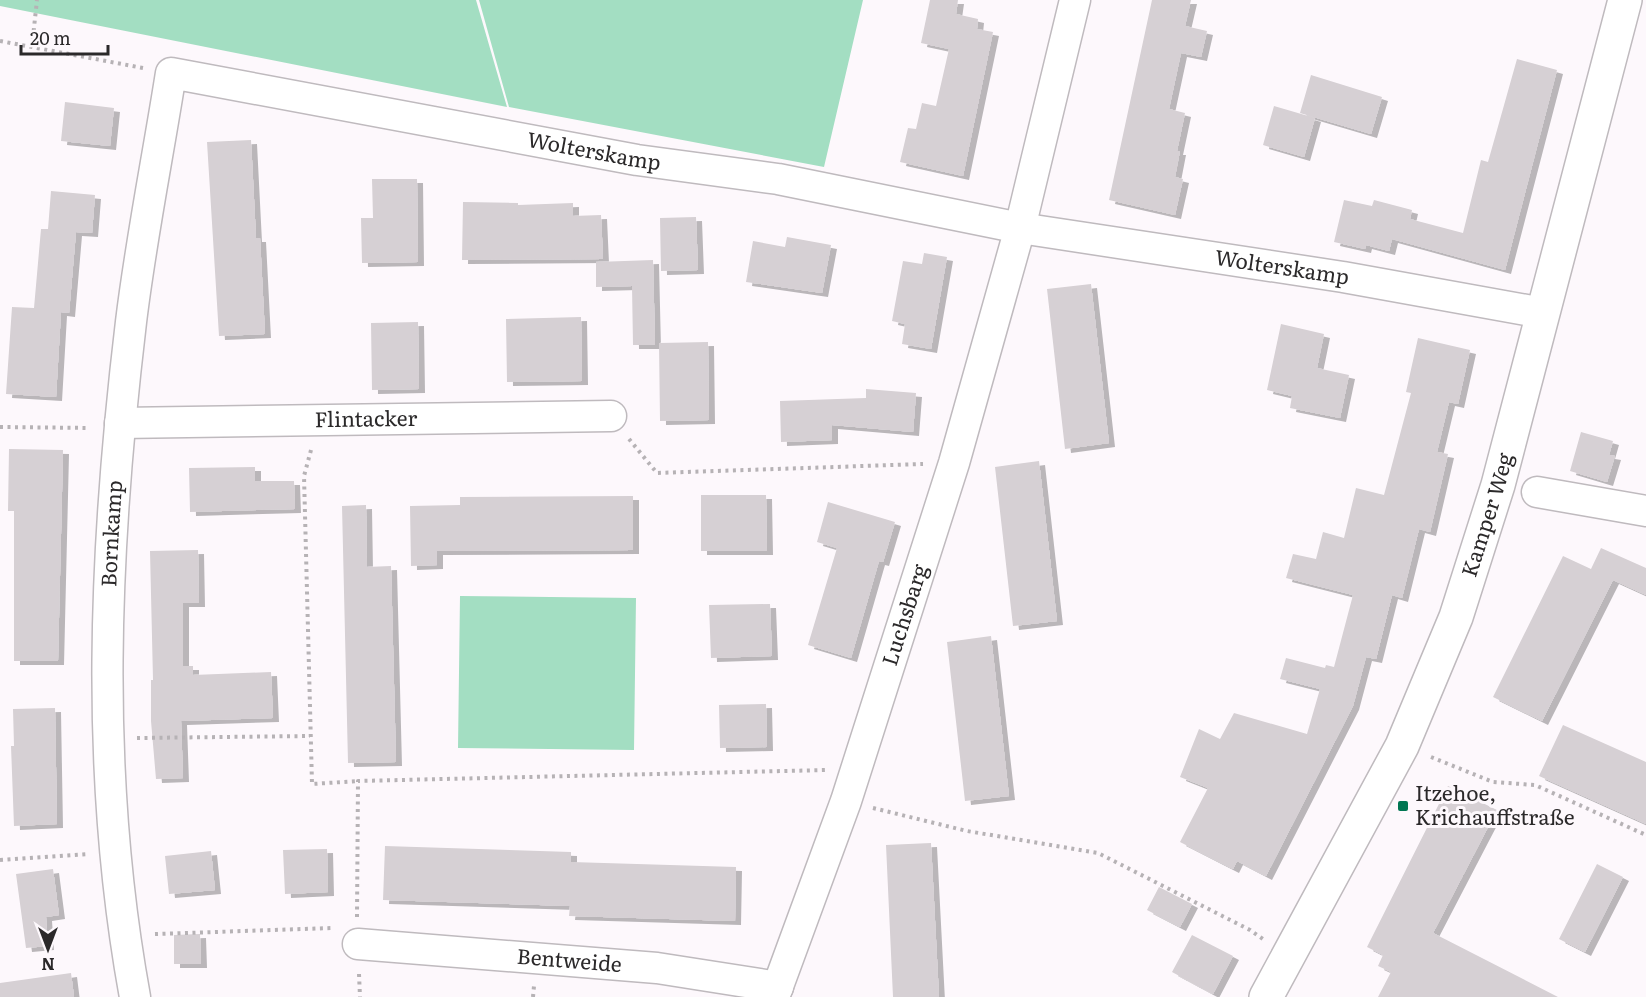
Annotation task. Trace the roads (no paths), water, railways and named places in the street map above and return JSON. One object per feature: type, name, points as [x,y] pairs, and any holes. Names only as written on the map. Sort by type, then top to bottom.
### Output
[{"type":"main road","name":"Kamper Weg","points":[[1266,997],[1402,746],[1434,674],[1463,596],[1498,485],[1625,0]]},
{"type":"street","points":[[1020,228],[1075,0]]},
{"type":"street","name":"Wolterskamp","points":[[171,73],[638,160],[778,179],[1020,228],[1343,277],[1543,313]]},
{"type":"street","name":"Bornkamp","points":[[135,997],[123,935],[113,853],[106,669],[108,597],[120,423],[131,320],[171,73]]},
{"type":"street","name":"Luchsbarg","points":[[776,992],[857,770],[954,463],[1020,228]]},
{"type":"street","name":"Flintacker","points":[[120,423],[611,416]]},
{"type":"street","points":[[1538,492],[1646,511]]},
{"type":"street","name":"Bentweide","points":[[358,935],[657,969],[776,992]]},
{"type":"place","name":"Itzehoe, Krichauffstraße","points":[[1403,806]]}]
